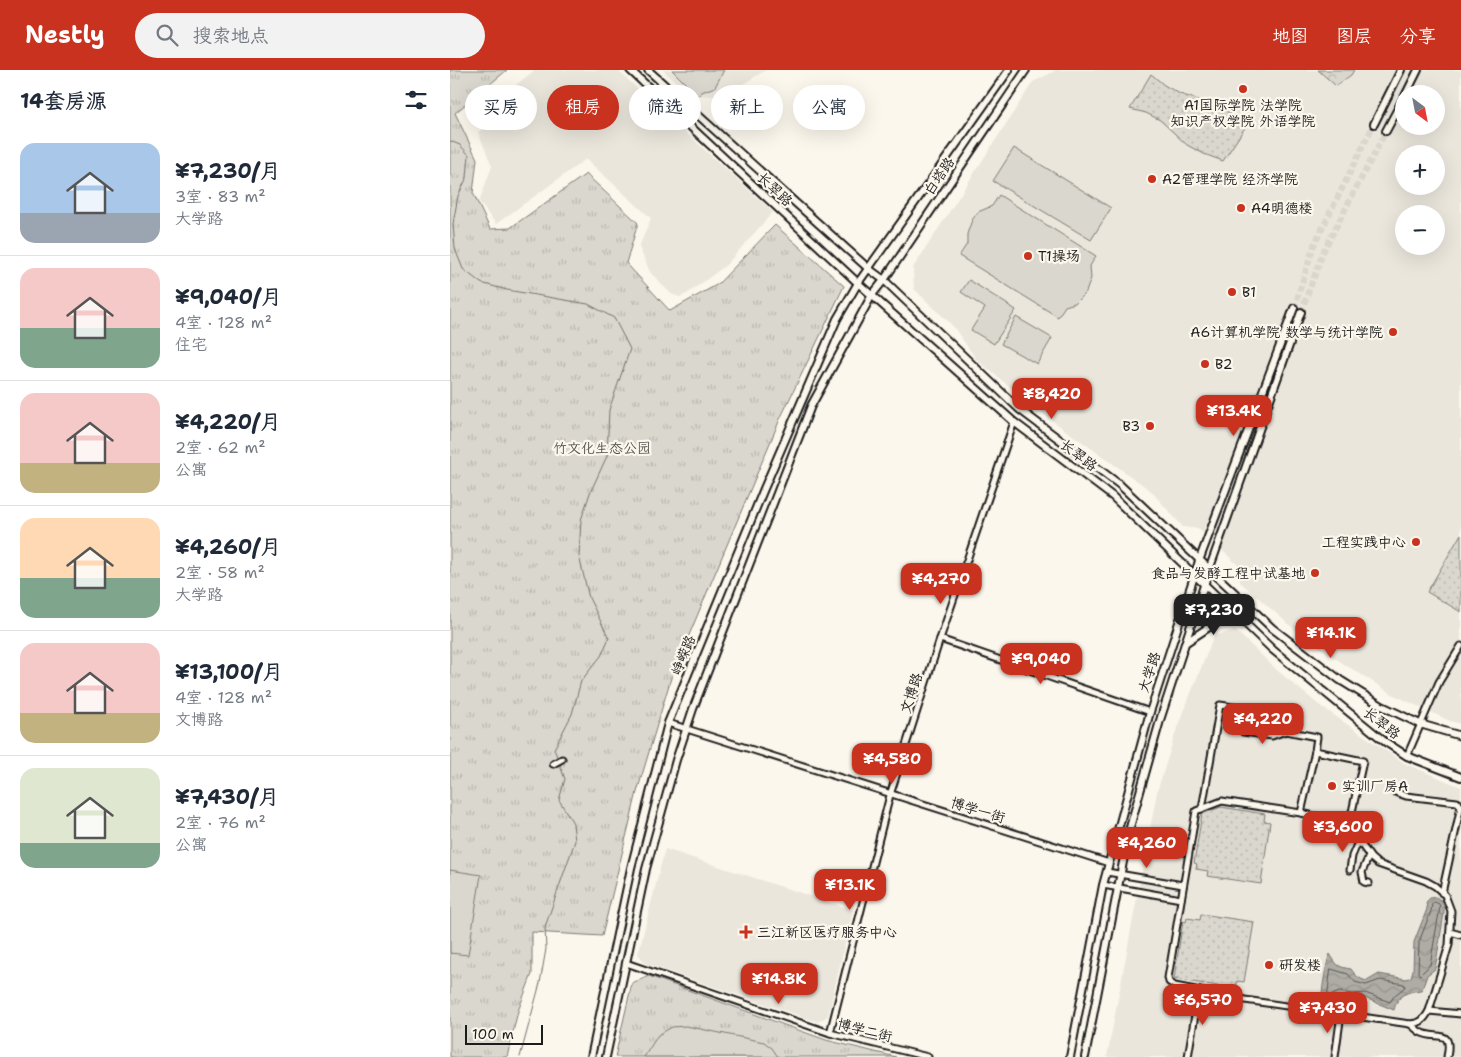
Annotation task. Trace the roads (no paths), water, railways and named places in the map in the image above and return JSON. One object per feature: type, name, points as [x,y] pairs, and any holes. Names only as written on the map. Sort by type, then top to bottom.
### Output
[{"type":"main road","name":"长翠路","points":[[630,70],[858,284],[1014,422],[1112,496],[1242,622],[1332,699],[1384,741],[1407,756],[1461,777]]},
{"type":"main road","name":"长翠路","points":[[648,70],[869,269],[884,280],[1019,409],[1120,485],[1272,628],[1340,680],[1382,706],[1420,724],[1461,736]]},
{"type":"main road","name":"白塔路","points":[[858,284],[1009,70]]},
{"type":"main road","name":"白塔路","points":[[872,295],[1026,70]]},
{"type":"main road","points":[[1374,124],[1401,70]]},
{"type":"main road","points":[[1410,85],[1418,70]]},
{"type":"main road","points":[[1386,131],[1395,114]]},
{"type":"main road","name":"峥嵘路","points":[[591,1057],[631,868],[668,723],[836,318],[858,284]]},
{"type":"main road","name":"峥嵘路","points":[[606,1057],[646,868],[676,760],[693,709],[811,406],[872,295]]},
{"type":"main road","name":"大学路","points":[[1070,1057],[1109,863],[1150,712],[1194,574],[1294,308]]},
{"type":"main road","name":"大学路","points":[[1085,1057],[1129,831],[1161,717],[1204,584],[1301,312]]},
{"type":"main road","points":[[1185,643],[1218,621],[1242,622]]},
{"type":"street","name":"文博路","points":[[830,1033],[890,794],[940,639],[1014,422]]},
{"type":"street","points":[[940,639],[1150,712]]},
{"type":"street","points":[[1407,756],[1439,682],[1461,646]]},
{"type":"street","points":[[1202,809],[1220,705],[1247,709],[1243,732],[1272,736],[1286,731],[1317,737],[1316,751],[1301,813]]},
{"type":"street","name":"博学一街","points":[[668,723],[1109,863]]},
{"type":"street","points":[[1316,751],[1364,761],[1352,812],[1341,822]]},
{"type":"street","points":[[553,764],[562,760]]},
{"type":"street","points":[[1395,792],[1406,796],[1457,802],[1460,806],[1442,893]]},
{"type":"street","points":[[1222,801],[1301,813],[1341,822],[1353,833],[1369,856],[1378,864],[1426,881],[1442,893],[1448,901],[1451,911],[1450,932],[1448,945],[1425,1019],[1419,1023],[1410,1024],[1341,1014],[1245,1000],[1175,986],[1170,982],[1168,978],[1196,811],[1202,809],[1222,801]]},
{"type":"street","points":[[1350,870],[1352,856],[1358,842]]},
{"type":"street","points":[[1369,856],[1362,876],[1364,882],[1369,883]]},
{"type":"street","points":[[1107,872],[1184,885]]},
{"type":"street","points":[[1104,885],[1181,899]]},
{"type":"street","points":[[1450,932],[1461,935]]},
{"type":"street","name":"博学二街","points":[[626,963],[830,1033],[928,1057]]},
{"type":"street","points":[[1188,1057],[1199,991]]},
{"type":"street","points":[[1429,1011],[1461,1014]]},
{"type":"street","points":[[1336,1057],[1341,1014]]},
{"type":"street","points":[[1410,1024],[1421,1032],[1447,1040],[1449,1044],[1447,1057]]},
{"type":"water","points":[[1436,897],[1444,902],[1444,913],[1435,969],[1427,975],[1422,990],[1412,991],[1400,997],[1394,1010],[1365,998],[1353,1000],[1339,997],[1328,1004],[1324,1001],[1322,998],[1323,983],[1330,954],[1338,965],[1351,969],[1358,977],[1367,981],[1379,974],[1406,979],[1411,977],[1414,942],[1427,909],[1426,902],[1430,898]]},
{"type":"waterway","points":[[450,141],[460,145],[469,155],[467,177],[458,196],[453,224],[455,249],[463,269],[481,283],[507,290],[588,304],[614,318],[630,349],[609,410],[607,456],[590,493],[581,520],[579,556],[589,598],[609,638],[601,656],[581,681],[572,714],[554,749],[558,759]]},
{"type":"waterway","points":[[520,1057],[540,983],[546,949],[545,927],[575,841],[573,823],[559,800],[565,779],[559,763]]},
{"type":"tunnel","points":[[1294,308],[1314,245],[1374,124]]},
{"type":"tunnel","points":[[1301,312],[1324,250],[1386,131]]},
{"type":"place","name":"A1国际学院 法学院 知识产权学院 外语学院","points":[[1243,89]]},
{"type":"place","name":"A2管理学院 经济学院","points":[[1152,179]]},
{"type":"place","name":"A4明德楼","points":[[1241,208]]},
{"type":"place","name":"T1操场","points":[[1028,256]]},
{"type":"place","name":"B1","points":[[1232,292]]},
{"type":"place","name":"A6计算机学院 数学与统计学院","points":[[1393,332]]},
{"type":"place","name":"B2","points":[[1205,364]]},
{"type":"place","name":"B3","points":[[1150,426]]},
{"type":"place","name":"工程实践中心","points":[[1416,542]]},
{"type":"place","name":"食品与发酵工程中试基地","points":[[1315,573]]},
{"type":"place","name":"实训厂房A","points":[[1332,786]]},
{"type":"place","name":"三江新区医疗服务中心","points":[[746,932]]},
{"type":"place","name":"研发楼","points":[[1269,965]]},
{"type":"park label","name":"竹文化生态公园","points":[[602,448]]}]
